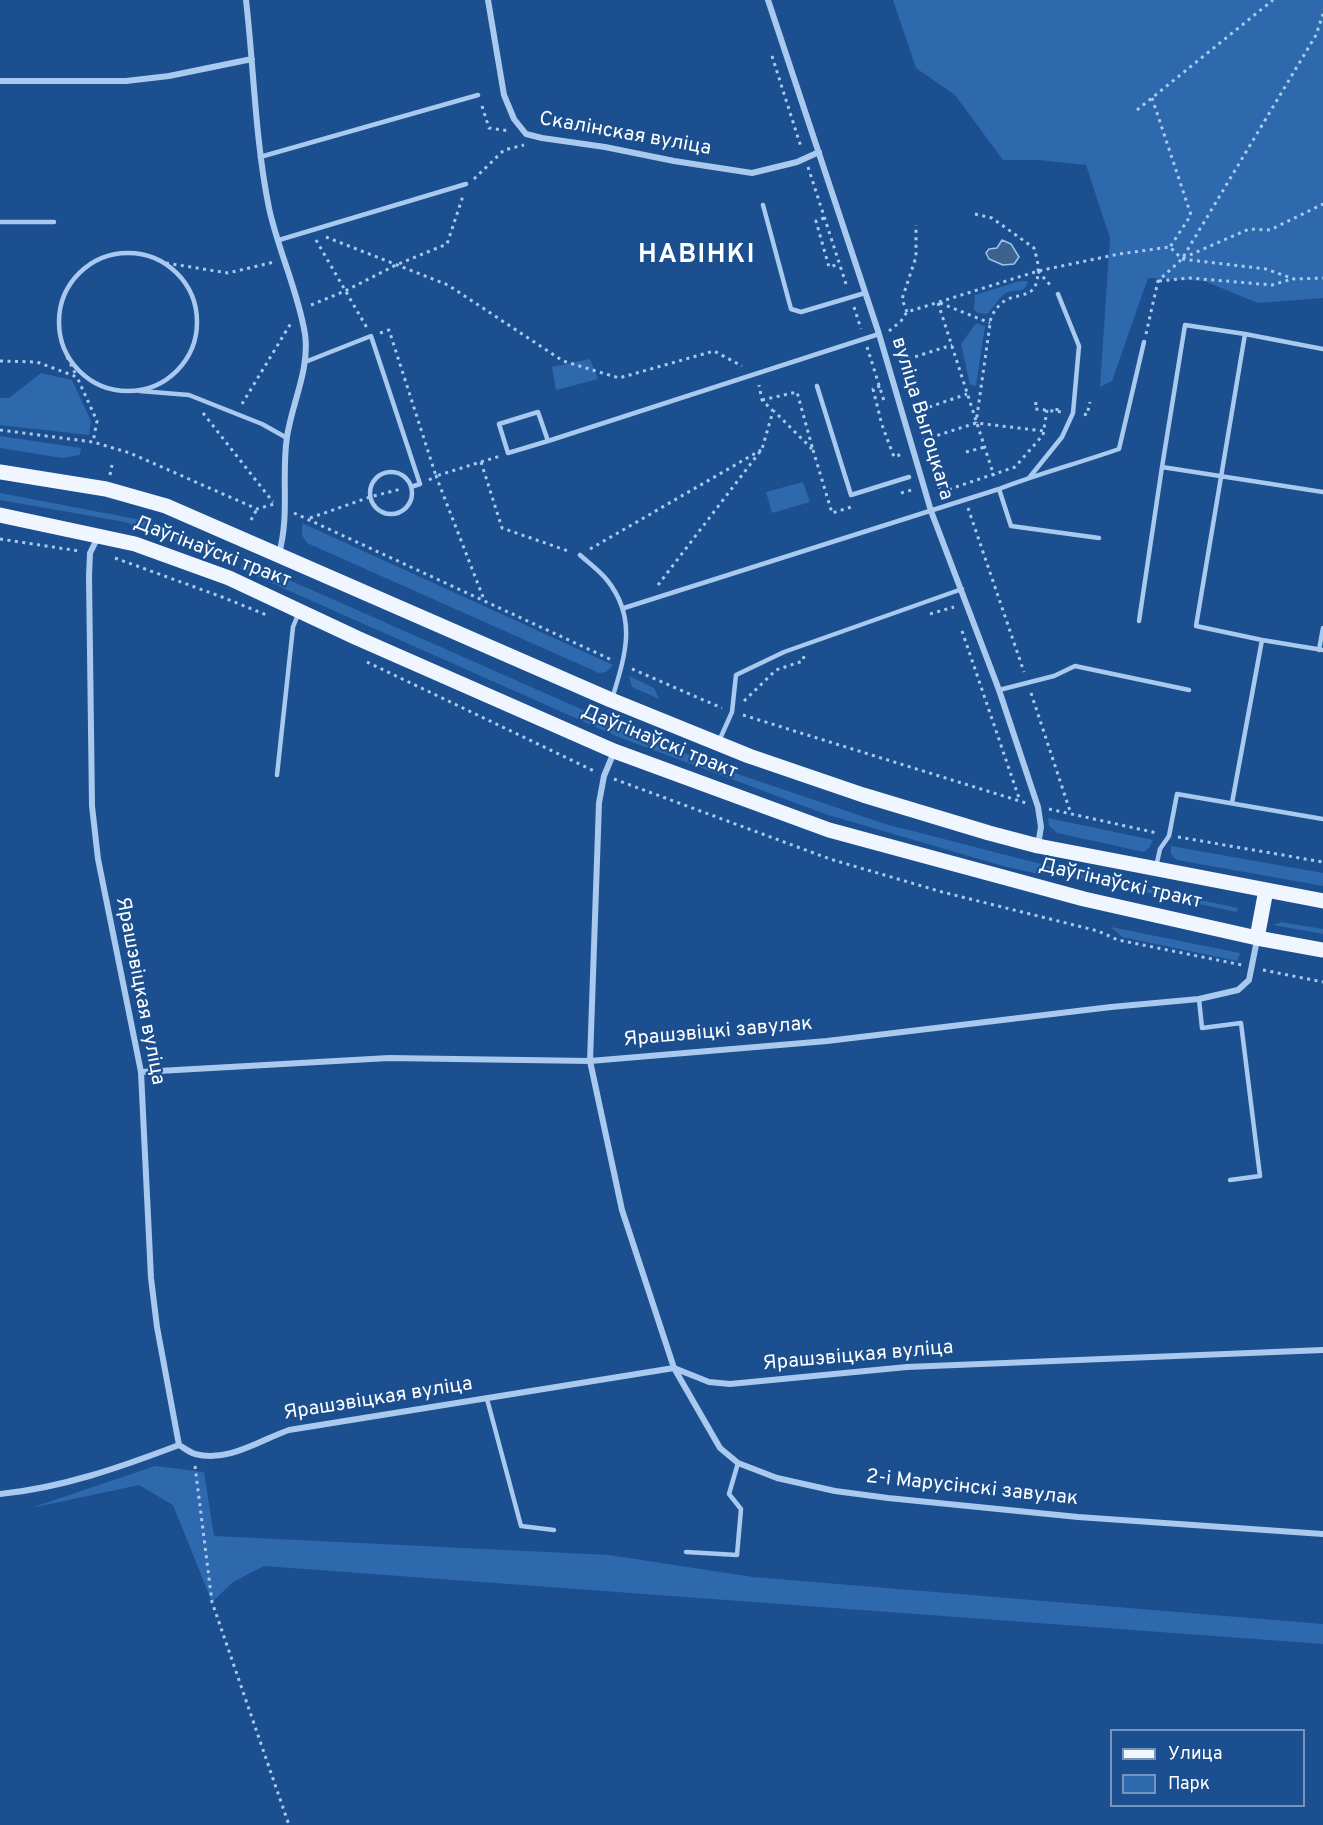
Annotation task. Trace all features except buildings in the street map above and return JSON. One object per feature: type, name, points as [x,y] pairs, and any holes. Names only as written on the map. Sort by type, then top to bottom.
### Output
[{"type":"main road","name":"Даўгінаўскі тракт","points":[[0,472],[106,489],[166,506],[611,700],[718,744],[863,795],[1038,846],[1323,901]]},
{"type":"main road","name":"Даўгінаўскі тракт","points":[[0,515],[135,544],[229,578],[357,638],[614,750],[829,830],[1084,899],[1257,939],[1323,950]]},
{"type":"main road","points":[[1257,939],[1266,890]]},
{"type":"street","points":[[246,0],[260,158],[270,210],[305,335],[305,362],[287,438],[285,533],[279,554]]},
{"type":"street","name":"Скалінская вуліца","points":[[488,0],[504,95],[514,119],[526,134],[605,147],[674,162],[752,173],[797,162],[819,152]]},
{"type":"street","name":"вуліца Выгоцкага","points":[[768,0],[879,334],[931,511],[999,690],[1038,807],[1041,827],[1038,846]]},
{"type":"street","points":[[0,81],[126,81],[169,76],[252,59]]},
{"type":"street","name":"Ярашэвіцкая вуліца","points":[[99,535],[90,553],[92,806],[98,859],[141,1072],[151,1278],[157,1327],[178,1445],[194,1454],[223,1455],[289,1430],[674,1368],[709,1382],[730,1384],[907,1367],[1323,1350]]},
{"type":"street","name":"2-і Марусінскі завулак","points":[[614,750],[604,776],[599,803],[590,1061],[622,1210],[674,1368],[720,1448],[738,1463],[757,1472],[794,1482],[888,1498],[1078,1517],[1323,1534]]},
{"type":"street","name":"Ярашэвіцкі завулак","points":[[141,1072],[389,1058],[590,1061],[827,1041],[1111,1007],[1199,999],[1238,990],[1250,980],[1257,939]]},
{"type":"street","points":[[0,1494],[51,1486],[89,1476],[178,1445]]},
{"type":"lane","points":[[260,158],[478,95]]},
{"type":"lane","points":[[279,240],[466,184]]},
{"type":"lane","points":[[763,205],[791,309],[801,312],[865,293]]},
{"type":"lane","points":[[0,222],[54,222]]},
{"type":"lane","points":[[137,391],[156,386],[176,372],[190,353],[197,330],[196,305],[185,281],[166,263],[144,253],[125,251],[102,256],[80,270],[65,290],[58,312],[59,334],[67,357],[83,376],[104,387],[122,392],[189,395],[287,438]]},
{"type":"lane","points":[[1029,478],[1062,437],[1073,413],[1079,346],[1058,294]]},
{"type":"lane","points":[[1139,621],[1185,325],[1323,349]]},
{"type":"lane","points":[[548,441],[538,412],[499,424],[508,453],[548,441],[879,334]]},
{"type":"lane","points":[[1245,334],[1196,626],[1321,650],[1323,628]]},
{"type":"lane","points":[[305,362],[371,336],[420,484],[411,487]]},
{"type":"lane","points":[[624,608],[1029,478],[1074,466],[1119,449],[1144,342]]},
{"type":"lane","points":[[817,386],[851,495],[909,477]]},
{"type":"lane","points":[[1162,467],[1323,492]]},
{"type":"lane","points":[[390,471],[404,475],[411,487],[411,501],[407,507],[396,514],[382,513],[369,497],[372,483],[382,473],[390,471]]},
{"type":"lane","points":[[999,489],[1011,526],[1099,538]]},
{"type":"lane","points":[[580,555],[607,580],[624,608],[626,640],[622,665],[611,700]]},
{"type":"lane","points":[[718,744],[732,712],[736,675],[784,652],[962,590]]},
{"type":"lane","points":[[277,775],[293,627],[300,610]]},
{"type":"lane","points":[[1232,803],[1262,640]]},
{"type":"lane","points":[[999,690],[1054,676],[1075,666],[1189,690]]},
{"type":"lane","points":[[1156,870],[1160,849],[1169,836],[1177,794],[1323,819]]},
{"type":"lane","points":[[1199,999],[1203,1028],[1241,1023],[1260,1176],[1230,1180]]},
{"type":"lane","points":[[487,1399],[521,1526],[554,1530]]},
{"type":"lane","points":[[686,1552],[736,1555],[741,1509],[729,1494],[738,1463]]},
{"type":"path","points":[[1137,110],[1273,0]]},
{"type":"path","points":[[1144,342],[1158,281],[1182,259],[1316,35],[1323,14]]},
{"type":"path","points":[[478,95],[489,128],[526,134]]},
{"type":"path","points":[[879,334],[892,331],[907,312],[1038,272],[1119,254],[1170,247],[1191,215],[1152,98]]},
{"type":"path","points":[[236,414],[298,310],[447,244],[466,184],[479,176],[504,150],[554,139]]},
{"type":"path","points":[[1182,259],[1249,229],[1270,230],[1323,204]]},
{"type":"path","points":[[975,214],[992,218],[1034,248],[1038,272],[1032,291],[1025,296],[1005,301],[996,308],[991,317],[976,423]]},
{"type":"path","points":[[824,218],[816,221],[830,267],[839,264]]},
{"type":"path","points":[[907,312],[902,299],[916,257],[916,225]]},
{"type":"path","points":[[310,231],[448,285],[563,362],[619,378],[714,351],[756,374],[762,400],[813,450],[797,392],[762,400]]},
{"type":"path","points":[[310,231],[371,336],[389,330],[436,477],[484,599]]},
{"type":"path","points":[[818,245],[823,244]]},
{"type":"path","points":[[1170,247],[1182,259],[1266,269],[1294,279]]},
{"type":"path","points":[[166,263],[228,273],[284,260]]},
{"type":"path","points":[[1038,272],[1058,294]]},
{"type":"path","points":[[1158,281],[1190,278],[1272,285],[1294,279],[1323,278]]},
{"type":"path","points":[[938,303],[990,323]]},
{"type":"path","points":[[938,303],[999,489]]},
{"type":"path","points":[[900,360],[908,361],[952,345]]},
{"type":"path","points":[[897,350],[903,370]]},
{"type":"path","points":[[67,357],[97,421],[93,442]]},
{"type":"path","points":[[0,362],[38,362],[76,377]]},
{"type":"path","points":[[880,386],[873,389],[882,425],[894,457],[902,454]]},
{"type":"path","points":[[918,421],[915,412],[967,394]]},
{"type":"path","points":[[189,395],[274,504],[484,599],[622,665],[732,712],[1038,807],[1169,836],[1323,862]]},
{"type":"path","points":[[1057,405],[1057,411]]},
{"type":"path","points":[[921,430],[941,492],[1016,467],[1043,435],[1047,410]]},
{"type":"path","points":[[646,600],[762,449],[773,411]]},
{"type":"path","points":[[1006,426],[1007,420]]},
{"type":"path","points":[[924,440],[976,423],[1044,430]]},
{"type":"path","points":[[0,430],[93,442],[130,453],[257,509],[274,504]]},
{"type":"path","points":[[966,452],[985,447]]},
{"type":"path","points":[[480,462],[502,528],[580,555],[762,449]]},
{"type":"path","points":[[436,477],[508,453]]},
{"type":"path","points":[[961,485],[1071,814]]},
{"type":"path","points":[[308,518],[369,497],[411,487]]},
{"type":"path","points":[[251,520],[257,509]]},
{"type":"path","points":[[0,538],[109,555],[222,597],[293,627]]},
{"type":"path","points":[[921,616],[954,607]]},
{"type":"path","points":[[732,712],[776,670],[803,661],[806,650]]},
{"type":"path","points":[[362,659],[604,776],[736,826],[841,862],[942,892],[1098,931],[1118,940],[1323,982]]},
{"type":"path","points":[[194,1454],[212,1602],[289,1825]]},
{"type":"green space","points":[[893,0],[1323,0],[1323,298],[1258,303],[1204,281],[1148,278],[1112,381],[1100,387],[1110,238],[1086,165],[1039,160],[1003,160],[955,95],[916,68]]},
{"type":"green space","points":[[1020,281],[1028,281],[1025,288],[1005,294],[987,314],[974,310],[975,295]]},
{"type":"green space","points":[[976,323],[985,326],[976,386],[970,385],[961,344]]},
{"type":"green space","points":[[590,359],[598,379],[556,390],[552,367]]},
{"type":"green space","points":[[41,373],[72,380],[91,421],[89,435],[0,425],[0,398],[9,398]]},
{"type":"green space","points":[[0,436],[81,448],[80,455],[62,458],[0,448]]},
{"type":"green space","points":[[803,482],[810,502],[772,513],[766,492]]},
{"type":"green space","points":[[0,493],[152,522],[232,552],[228,562],[125,522],[0,500]]},
{"type":"green space","points":[[302,523],[613,665],[606,672],[599,673],[307,543],[302,535]]},
{"type":"green space","points":[[244,560],[617,725],[723,769],[885,824],[1088,876],[1238,908],[1236,912],[1086,879],[1034,873],[1003,866],[825,814],[616,736],[240,569]]},
{"type":"green space","points":[[629,676],[654,688],[659,699],[632,687]]},
{"type":"green space","points":[[1048,818],[1153,840],[1144,852],[1057,833],[1049,826]]},
{"type":"green space","points":[[1171,846],[1323,873],[1323,886],[1177,860],[1171,854]]},
{"type":"green space","points":[[1281,922],[1323,929],[1323,934],[1273,925]]},
{"type":"green space","points":[[1111,927],[1240,953],[1237,961],[1122,937]]},
{"type":"green space","points":[[155,1466],[204,1472],[214,1536],[609,1555],[753,1577],[1323,1624],[1323,1644],[264,1566],[233,1582],[212,1602],[173,1505],[139,1485],[31,1508]]},
{"type":"shaded area","points":[[1002,240],[1011,244],[1019,257],[1014,264],[1003,265],[989,259],[986,253],[989,249],[997,248]]},
{"type":"district","name":"НАВІНКІ","points":[[697,257]]}]
